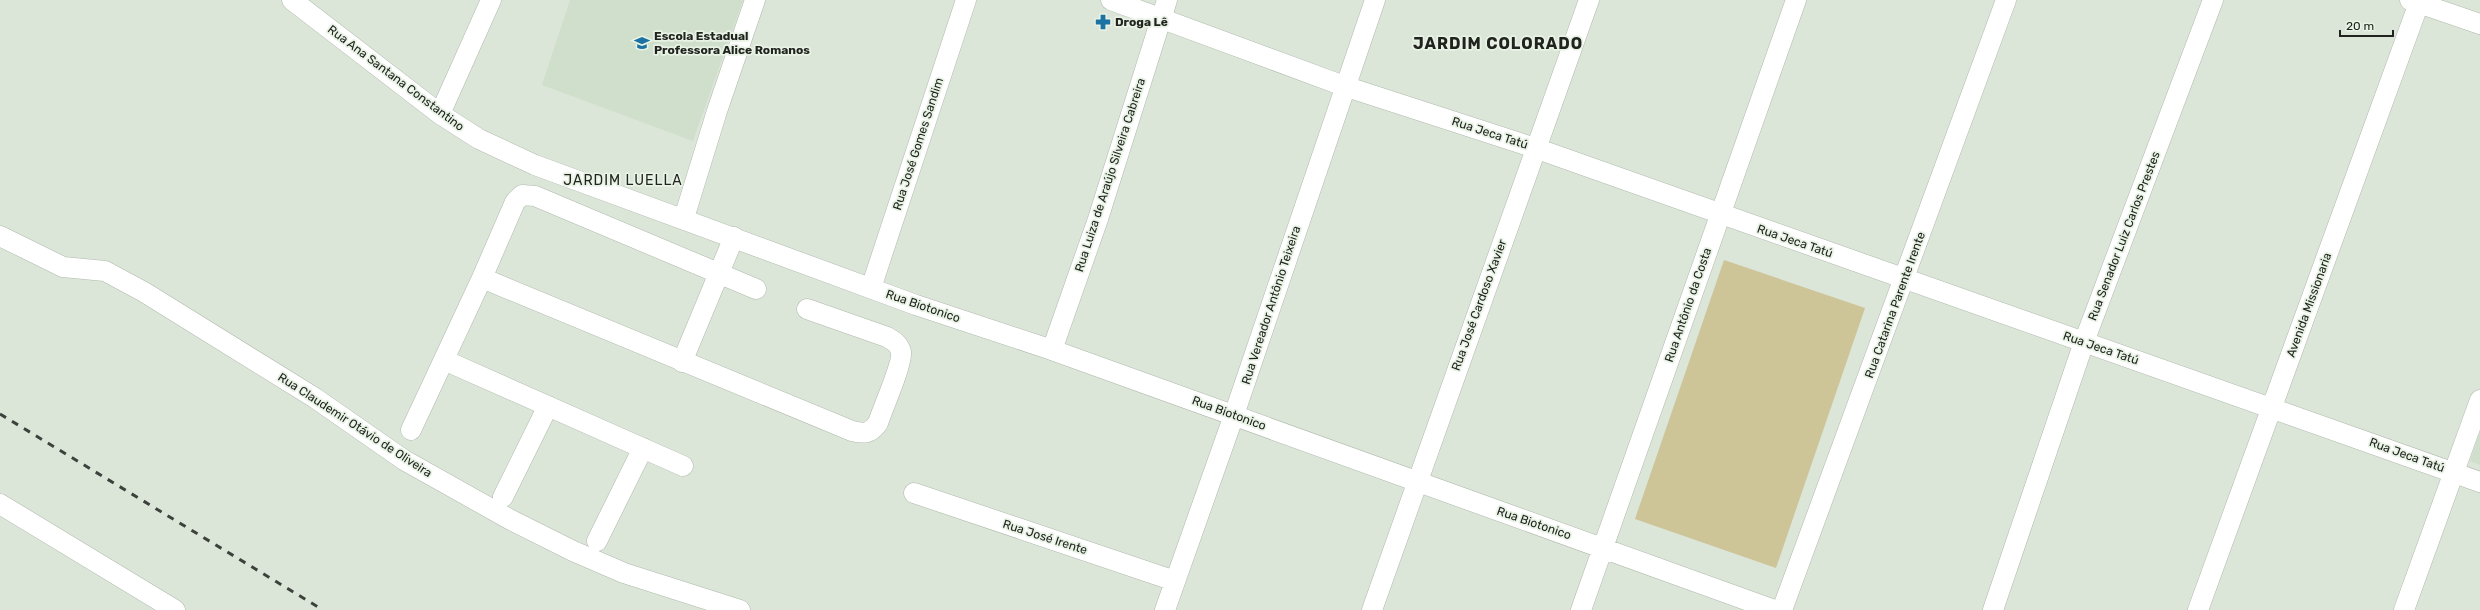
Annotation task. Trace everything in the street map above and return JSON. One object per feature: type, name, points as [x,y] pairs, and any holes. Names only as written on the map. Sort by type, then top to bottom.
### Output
[{"type":"street","name":"Rua Ana Santana Constantino","points":[[292,0],[440,114],[479,139],[535,165],[684,218]]},
{"type":"street","points":[[440,114],[491,0]]},
{"type":"street","points":[[684,218],[717,111],[755,0]]},
{"type":"street","name":"Rua José Gomes Sandim","points":[[871,288],[966,0]]},
{"type":"street","name":"Rua Jeca Tatú","points":[[1111,0],[1164,9],[1344,86],[1535,148],[1719,214],[2272,407],[2480,482]]},
{"type":"street","name":"Rua Vereador Antônio Teixeira","points":[[1165,610],[1234,415],[1344,86],[1375,0]]},
{"type":"street","name":"Rua José Cardoso Xavier","points":[[1372,610],[1535,148],[1589,0]]},
{"type":"street","name":"Rua Antônio da Costa","points":[[1581,610],[1719,214],[1796,0]]},
{"type":"street","name":"Rua Catarina Parente Irente","points":[[1782,610],[2006,0]]},
{"type":"street","name":"Rua Senador Luiz Carlos Prestes","points":[[1993,610],[2084,342],[2213,0]]},
{"type":"street","points":[[2416,1],[2480,24]]},
{"type":"street","name":"Avenida Missionaria","points":[[2198,610],[2272,407],[2416,1]]},
{"type":"street","name":"Rua Luiza de Araújo Silveira Cabreira","points":[[1052,350],[1098,220],[1164,9]]},
{"type":"street","points":[[411,430],[482,278],[515,202],[522,195],[534,196],[756,288]]},
{"type":"street","name":"Rua Biotonico","points":[[684,218],[916,305],[1052,350],[1234,415],[1416,483],[1603,548],[1774,610]]},
{"type":"street","name":"Rua Claudemir Otávio de Oliveira","points":[[0,236],[63,267],[105,271],[144,292],[316,398],[404,460],[511,520],[624,573],[740,610]]},
{"type":"street","points":[[682,362],[720,274],[734,237]]},
{"type":"street","points":[[482,278],[852,431],[864,434],[872,431],[878,423],[900,364],[901,353],[896,342],[887,337],[807,309]]},
{"type":"street","points":[[444,360],[683,466]]},
{"type":"street","points":[[2404,610],[2480,400]]},
{"type":"street","points":[[503,497],[548,406]]},
{"type":"street","points":[[597,541],[643,448]]},
{"type":"street","name":"Rua José Irente","points":[[914,493],[1176,581]]},
{"type":"street","points":[[0,504],[175,610]]},
{"type":"shaded area","name":"Escola Estadual Professora Alice Romanos","points":[[570,0],[743,0],[693,141],[542,85]]},
{"type":"shaded area","points":[[1724,260],[1865,308],[1776,568],[1635,519]]},
{"type":"shaded area","points":[[2480,432],[2480,465],[2470,461]]},
{"type":"railway","points":[[0,414],[323,610]]},
{"type":"place","name":"Droga Lê","points":[[1103,22]]},
{"type":"place","name":"Escola Estadual Professora Alice Romanos","points":[[642,43]]},
{"type":"district","name":"JARDIM COLORADO","points":[[1498,43]]},
{"type":"district","name":"JARDIM LUELLA","points":[[623,180]]}]
